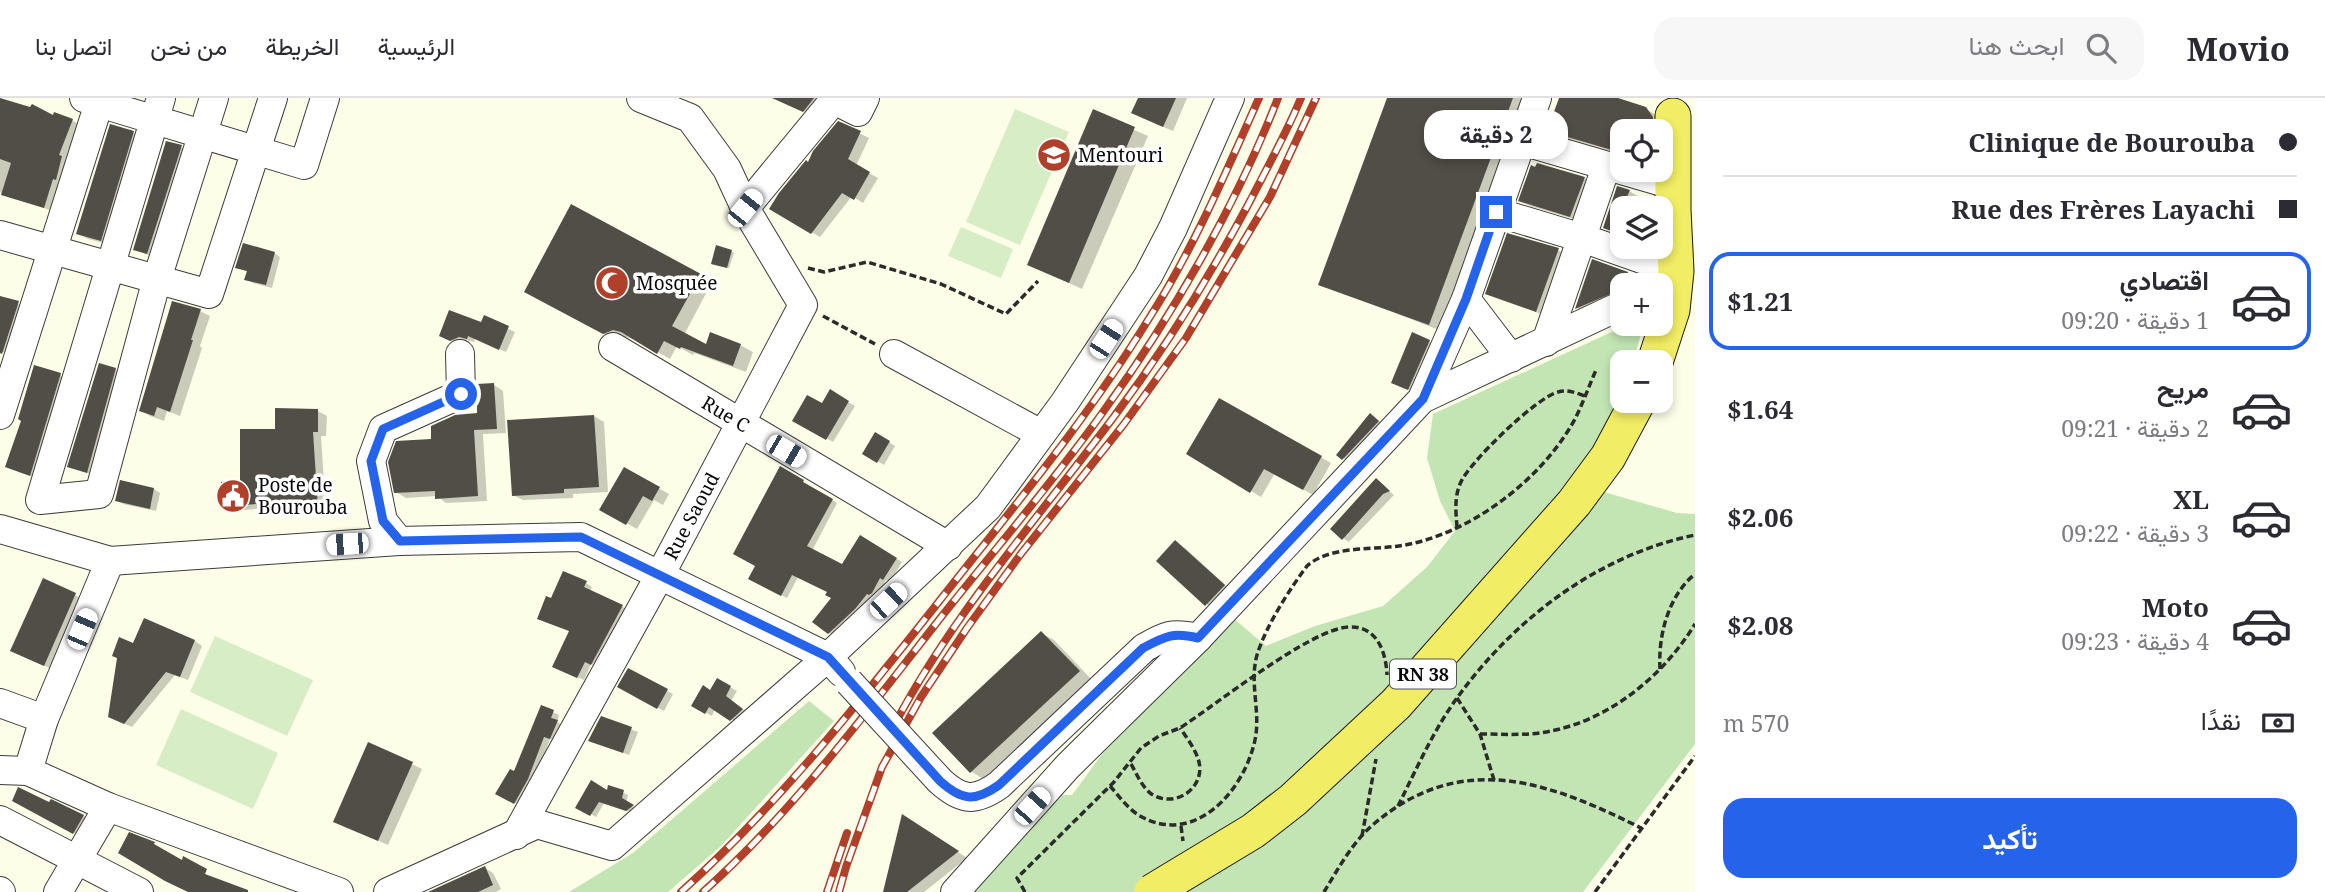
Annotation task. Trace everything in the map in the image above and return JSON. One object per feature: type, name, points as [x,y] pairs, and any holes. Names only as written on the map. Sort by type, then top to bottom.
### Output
[{"type":"main road","points":[[1679,277],[1684,180],[1682,104]]},
{"type":"main road","points":[[1659,350],[1695,221]]},
{"type":"main road","name":"RN 38","points":[[1152,892],[1253,831],[1293,800],[1396,705],[1574,503],[1608,457],[1632,413]]},
{"type":"street","points":[[158,109],[40,500],[99,494],[157,279],[214,98]]},
{"type":"street","points":[[0,234],[209,294],[273,98]]},
{"type":"street","points":[[3,397],[54,251],[91,100],[158,109],[202,135],[304,165],[325,98]]},
{"type":"street","points":[[641,98],[690,118],[727,169],[745,208],[803,306]]},
{"type":"street","points":[[745,208],[834,100],[858,112],[865,98]]},
{"type":"street","points":[[388,892],[537,824],[612,846],[828,657],[948,546],[988,507],[1148,276],[1173,228],[1230,98]]},
{"type":"street","points":[[955,892],[1068,766],[1198,638],[1423,399],[1466,299],[1537,98]]},
{"type":"street","points":[[1522,141],[1606,167],[1684,180]]},
{"type":"street","points":[[1546,342],[1606,167]]},
{"type":"street","points":[[1496,212],[1582,238],[1679,277]]},
{"type":"street","points":[[1466,299],[1511,358]]},
{"type":"street","name":"Rue Saoud","points":[[516,835],[660,574],[803,306]]},
{"type":"street","points":[[1423,399],[1610,311]]},
{"type":"street","name":"Rue C","points":[[613,347],[948,546]]},
{"type":"street","points":[[400,541],[383,521],[371,461],[383,429],[461,394],[460,354]]},
{"type":"street","points":[[894,354],[1041,434]]},
{"type":"street","points":[[0,529],[110,561],[400,541],[581,537],[828,657],[940,781],[954,794],[967,797],[984,795],[999,785],[1143,648],[1166,635],[1182,634],[1198,638]]},
{"type":"street","points":[[28,771],[44,719],[110,561]]},
{"type":"street","points":[[0,703],[44,719]]},
{"type":"street","points":[[0,770],[28,771],[108,807],[339,892]]},
{"type":"street","points":[[58,892],[108,807]]},
{"type":"street","points":[[0,820],[139,892]]},
{"type":"path","points":[[776,260],[824,272],[867,262],[941,284],[1006,314],[1038,281]]},
{"type":"path","points":[[803,306],[894,354]]},
{"type":"path","points":[[1110,786],[1141,816],[1169,825],[1181,826],[1217,806],[1235,786],[1248,764],[1254,743],[1258,724],[1254,678],[1257,655],[1269,627],[1313,560],[1329,553],[1410,544],[1439,537],[1479,516],[1518,487],[1564,435],[1575,419],[1596,370]]},
{"type":"path","points":[[1457,527],[1456,497],[1471,465],[1549,396],[1568,391],[1585,396]]},
{"type":"path","points":[[1398,806],[1434,735],[1457,698],[1500,646],[1537,611],[1576,584],[1619,560],[1646,548],[1695,535]]},
{"type":"path","points":[[1660,669],[1660,644],[1666,620],[1678,594],[1695,574]]},
{"type":"path","points":[[1480,734],[1549,731],[1573,725],[1604,712],[1660,669],[1682,645],[1695,624]]},
{"type":"path","points":[[1025,892],[1017,878],[1110,786],[1141,748],[1149,741],[1180,728],[1300,647],[1347,627],[1370,632],[1381,646],[1386,661],[1387,685]]},
{"type":"path","points":[[1457,698],[1480,734],[1494,780]]},
{"type":"path","points":[[1130,764],[1142,784],[1154,795],[1169,800],[1190,791],[1199,778],[1199,762],[1180,728]]},
{"type":"path","points":[[1362,836],[1378,748]]},
{"type":"path","points":[[1595,892],[1695,756]]},
{"type":"path","points":[[1324,892],[1373,824],[1398,806],[1425,793],[1454,784],[1514,780],[1558,791],[1641,828]]},
{"type":"green space","points":[[1015,109],[1069,132],[1020,245],[966,222]]},
{"type":"green space","points":[[961,227],[1013,249],[1001,278],[948,256]]},
{"type":"green space","points":[[1610,333],[1610,336],[1641,336],[1636,350],[1610,350],[1610,413],[1619,413],[1597,490],[1677,513],[1695,514],[1695,744],[1583,892],[972,892],[1058,795],[1072,795],[1103,753],[1233,618],[1266,646],[1315,626],[1383,606],[1427,567],[1455,531],[1440,501],[1427,458],[1433,414]]},
{"type":"green space","points":[[215,636],[313,680],[287,736],[190,692]]},
{"type":"green space","points":[[809,701],[834,721],[721,846],[668,892],[569,892],[633,853]]},
{"type":"green space","points":[[181,709],[278,753],[253,809],[156,765]]},
{"type":"building","points":[[0,98],[30,107],[32,104],[53,115],[54,112],[73,119],[59,155],[62,156],[56,180],[53,179],[44,208],[1,195],[11,163],[0,159]]},
{"type":"building","points":[[772,98],[814,98],[803,112]]},
{"type":"building","points":[[1138,98],[1176,98],[1163,127],[1131,113]]},
{"type":"building","points":[[1387,98],[1513,98],[1429,325],[1318,285]]},
{"type":"building","points":[[1559,98],[1618,98],[1646,107],[1653,117],[1610,119],[1610,149],[1547,131]]},
{"type":"building","points":[[1093,109],[1135,127],[1069,283],[1027,265]]},
{"type":"building","points":[[838,121],[861,131],[848,159],[870,172],[854,200],[842,193],[811,234],[769,209]]},
{"type":"building","points":[[110,124],[134,131],[101,241],[76,234]]},
{"type":"building","points":[[166,141],[182,145],[147,254],[133,250]]},
{"type":"building","points":[[1537,163],[1585,177],[1570,217],[1518,201],[1531,165],[1535,167]]},
{"type":"building","points":[[1617,186],[1630,190],[1627,196],[1614,196]]},
{"type":"building","name":"Mosquée","points":[[571,204],[701,274],[672,326],[706,344],[710,332],[741,344],[733,366],[664,341],[657,354],[621,332],[613,330],[603,334],[524,292]]},
{"type":"building","points":[[1610,207],[1610,231],[1603,228]]},
{"type":"building","points":[[1507,233],[1559,248],[1536,312],[1485,294]]},
{"type":"building","points":[[243,243],[275,252],[266,285],[244,280],[247,271],[235,268]]},
{"type":"building","points":[[716,245],[732,250],[727,268],[711,264]]},
{"type":"building","points":[[1592,259],[1628,272],[1610,273],[1610,294],[1575,309]]},
{"type":"building","points":[[0,296],[19,301],[2,354],[0,353]]},
{"type":"building","points":[[172,301],[201,309],[170,412],[157,407],[154,416],[139,411]]},
{"type":"building","points":[[449,310],[481,322],[484,315],[509,326],[499,350],[468,336],[467,339],[459,337],[450,341],[439,336]]},
{"type":"building","points":[[1412,332],[1430,340],[1408,390],[1391,383]]},
{"type":"building","points":[[99,363],[116,368],[87,473],[67,467]]},
{"type":"building","points":[[34,365],[61,373],[30,476],[5,467],[21,421],[18,419]]},
{"type":"building","points":[[494,383],[497,429],[474,430],[478,496],[435,499],[435,491],[394,493],[388,462],[396,441],[431,439],[431,426],[455,415],[477,413],[477,384]]},
{"type":"building","points":[[830,389],[849,401],[826,440],[792,421],[807,395],[822,403]]},
{"type":"building","points":[[1219,398],[1322,456],[1303,490],[1264,469],[1250,493],[1186,454]]},
{"type":"building","points":[[275,408],[318,409],[318,432],[313,432],[318,508],[289,510],[288,501],[222,507],[221,482],[240,481],[240,429],[275,429]]},
{"type":"building","points":[[1370,413],[1379,421],[1342,460],[1336,455]]},
{"type":"building","points":[[594,415],[599,487],[564,489],[564,493],[512,496],[507,420]]},
{"type":"building","points":[[875,432],[890,441],[877,463],[862,454]]},
{"type":"building","points":[[780,466],[833,499],[807,546],[842,564],[860,535],[897,558],[883,580],[880,578],[872,593],[867,594],[828,634],[812,622],[831,598],[825,595],[827,592],[792,575],[781,596],[748,579],[755,566],[733,554]]},
{"type":"building","points":[[624,467],[660,487],[652,501],[643,496],[626,525],[599,510]]},
{"type":"building","points":[[1376,478],[1390,491],[1383,494],[1342,540],[1330,529]]},
{"type":"building","points":[[120,480],[154,488],[150,509],[115,501]]},
{"type":"building","points":[[1175,540],[1225,585],[1205,606],[1156,561]]},
{"type":"building","points":[[563,571],[587,581],[584,587],[623,605],[591,665],[585,662],[577,678],[552,667],[569,631],[537,619],[546,596],[551,598]]},
{"type":"building","points":[[43,578],[76,593],[44,666],[10,651]]},
{"type":"building","points":[[144,618],[195,640],[180,677],[166,672],[124,724],[108,717],[117,658],[112,656],[119,637],[133,643]]},
{"type":"building","points":[[1041,631],[1080,671],[970,773],[932,733]]},
{"type":"building","points":[[628,668],[668,689],[657,709],[617,687]]},
{"type":"building","points":[[717,678],[731,686],[726,696],[743,709],[730,721],[709,707],[705,714],[691,706],[703,685],[710,690]]},
{"type":"building","points":[[541,705],[554,710],[551,718],[558,720],[550,739],[544,737],[528,779],[514,804],[495,794],[510,769],[514,771]]},
{"type":"building","points":[[601,716],[632,727],[623,753],[588,741]]},
{"type":"building","points":[[368,742],[413,762],[378,841],[333,822]]},
{"type":"building","points":[[591,780],[607,790],[608,785],[624,790],[622,798],[634,805],[626,811],[599,802],[590,816],[575,808]]},
{"type":"building","points":[[18,787],[84,815],[73,834],[12,801]]},
{"type":"building","points":[[902,814],[959,851],[907,892],[883,892]]},
{"type":"building","points":[[129,832],[155,842],[154,844],[182,860],[183,856],[207,869],[205,874],[248,892],[188,892],[165,881],[118,853]]},
{"type":"building","points":[[485,866],[493,885],[478,892],[428,892]]},
{"type":"railway","points":[[681,892],[750,825],[815,754],[907,642],[1073,430],[1124,357],[1180,266],[1259,98]]},
{"type":"railway","points":[[703,892],[768,828],[858,724],[1103,412],[1153,338],[1200,260],[1242,179],[1278,98]]},
{"type":"railway","points":[[887,739],[936,654],[992,574],[1113,418],[1168,340],[1234,231],[1301,98]]},
{"type":"railway","points":[[839,892],[882,767],[921,697],[1020,555],[1124,424],[1186,338],[1270,197],[1316,98]]},
{"type":"railway","points":[[827,892],[847,833]]},
{"type":"place","name":"Mentouri","points":[[1054,155]]},
{"type":"place","name":"Mosquée","points":[[612,283]]},
{"type":"place","name":"Poste de Bourouba","points":[[233,496]]},
{"type":"route","points":[[461,394],[383,429],[371,461],[383,521],[400,541],[581,537],[828,657],[954,794],[967,797],[984,795],[999,785],[1143,648],[1166,635],[1182,634],[1198,638],[1423,399],[1466,299],[1496,212]]}]
